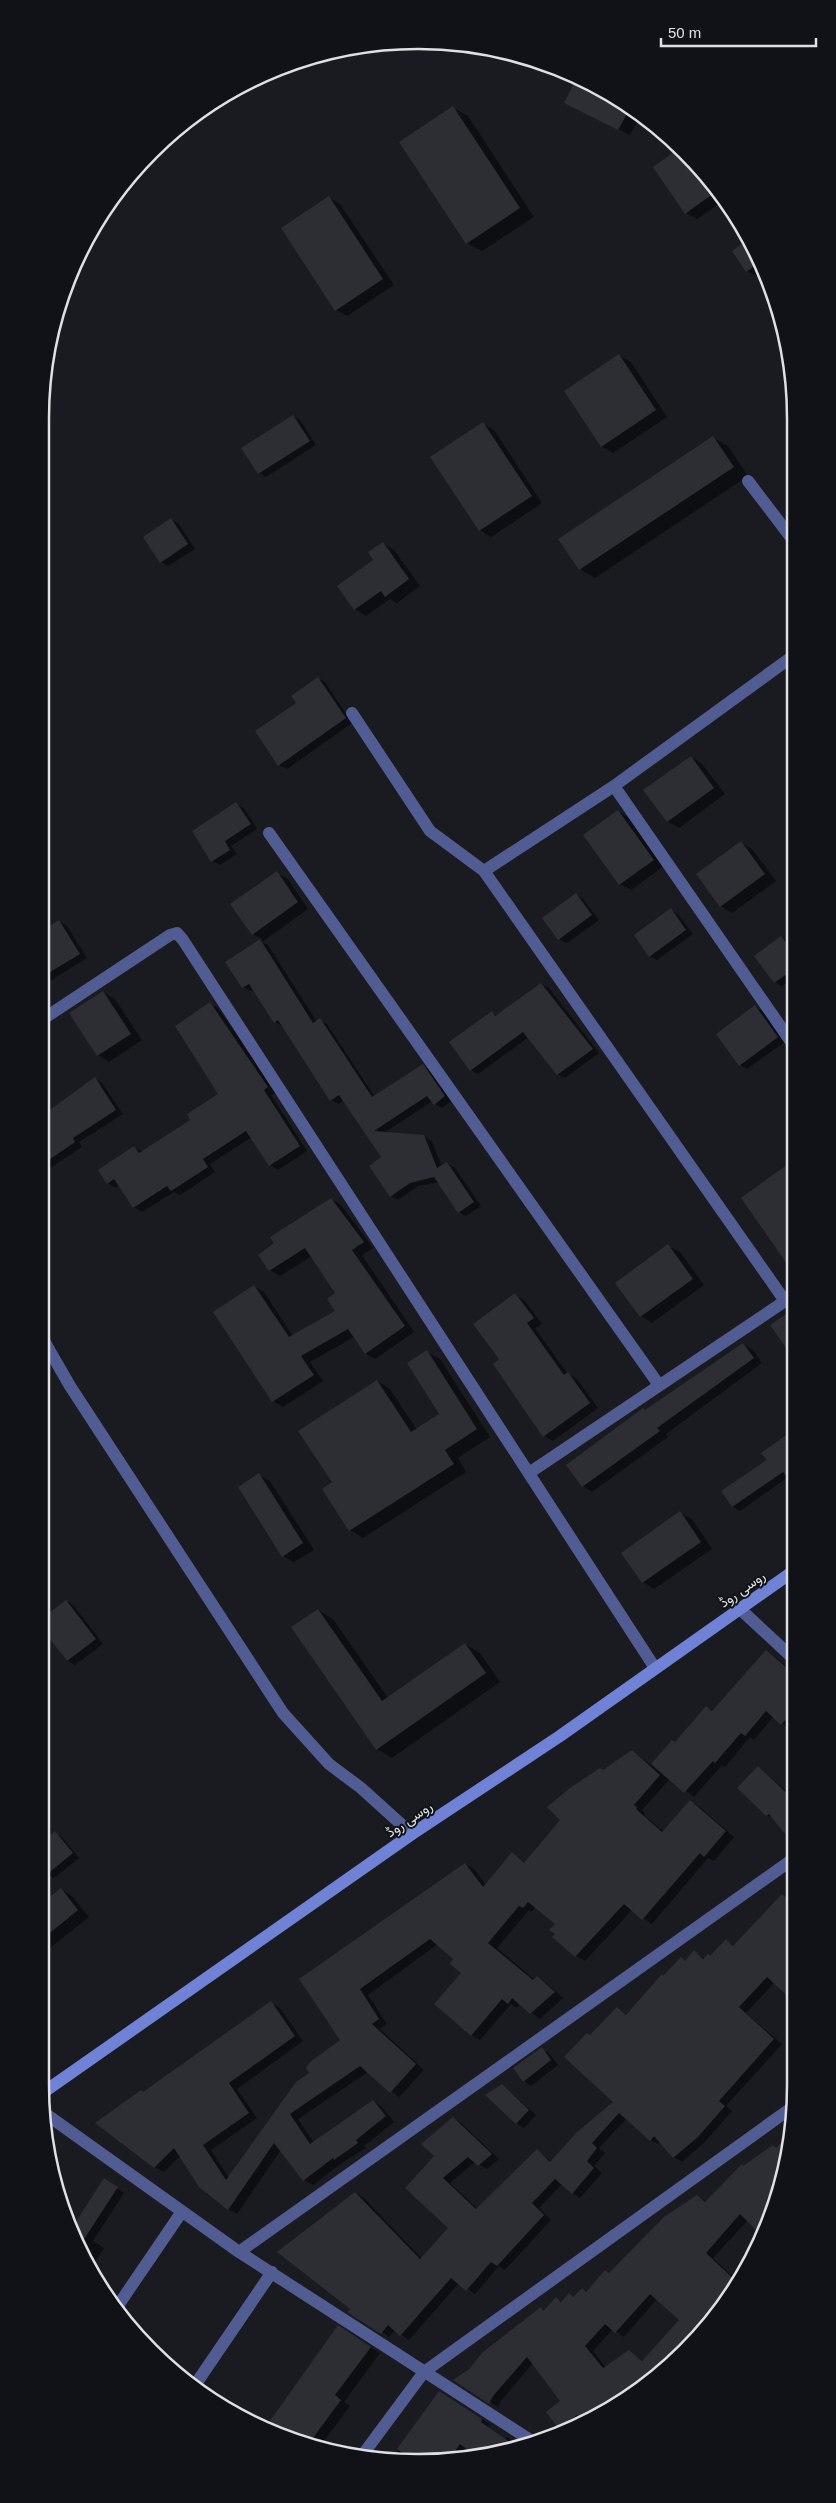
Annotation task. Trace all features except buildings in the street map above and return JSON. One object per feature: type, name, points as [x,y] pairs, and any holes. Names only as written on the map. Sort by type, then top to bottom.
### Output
[{"type":"main road","name":"روسی روڈ","points":[[49,2088],[412,1834],[560,1736],[787,1576]]},
{"type":"street","points":[[748,481],[787,532]]},
{"type":"street","points":[[484,871],[614,786],[787,660]]},
{"type":"street","points":[[352,713],[430,831],[484,871],[787,1294]]},
{"type":"street","points":[[614,786],[787,1036]]},
{"type":"street","points":[[269,833],[659,1385]]},
{"type":"street","points":[[49,1015],[170,935],[177,934],[183,940],[655,1668]]},
{"type":"street","points":[[529,1473],[787,1300]]},
{"type":"street","points":[[49,1350],[70,1386],[283,1714],[329,1764],[361,1788],[412,1834]]},
{"type":"street","points":[[740,1609],[787,1653]]},
{"type":"street","points":[[239,2252],[787,1863]]},
{"type":"street","points":[[366,2450],[424,2372],[786,2112]]},
{"type":"street","points":[[51,2118],[181,2213],[239,2252],[527,2438]]},
{"type":"street","points":[[120,2303],[181,2213]]},
{"type":"street","points":[[198,2381],[272,2272]]}]
